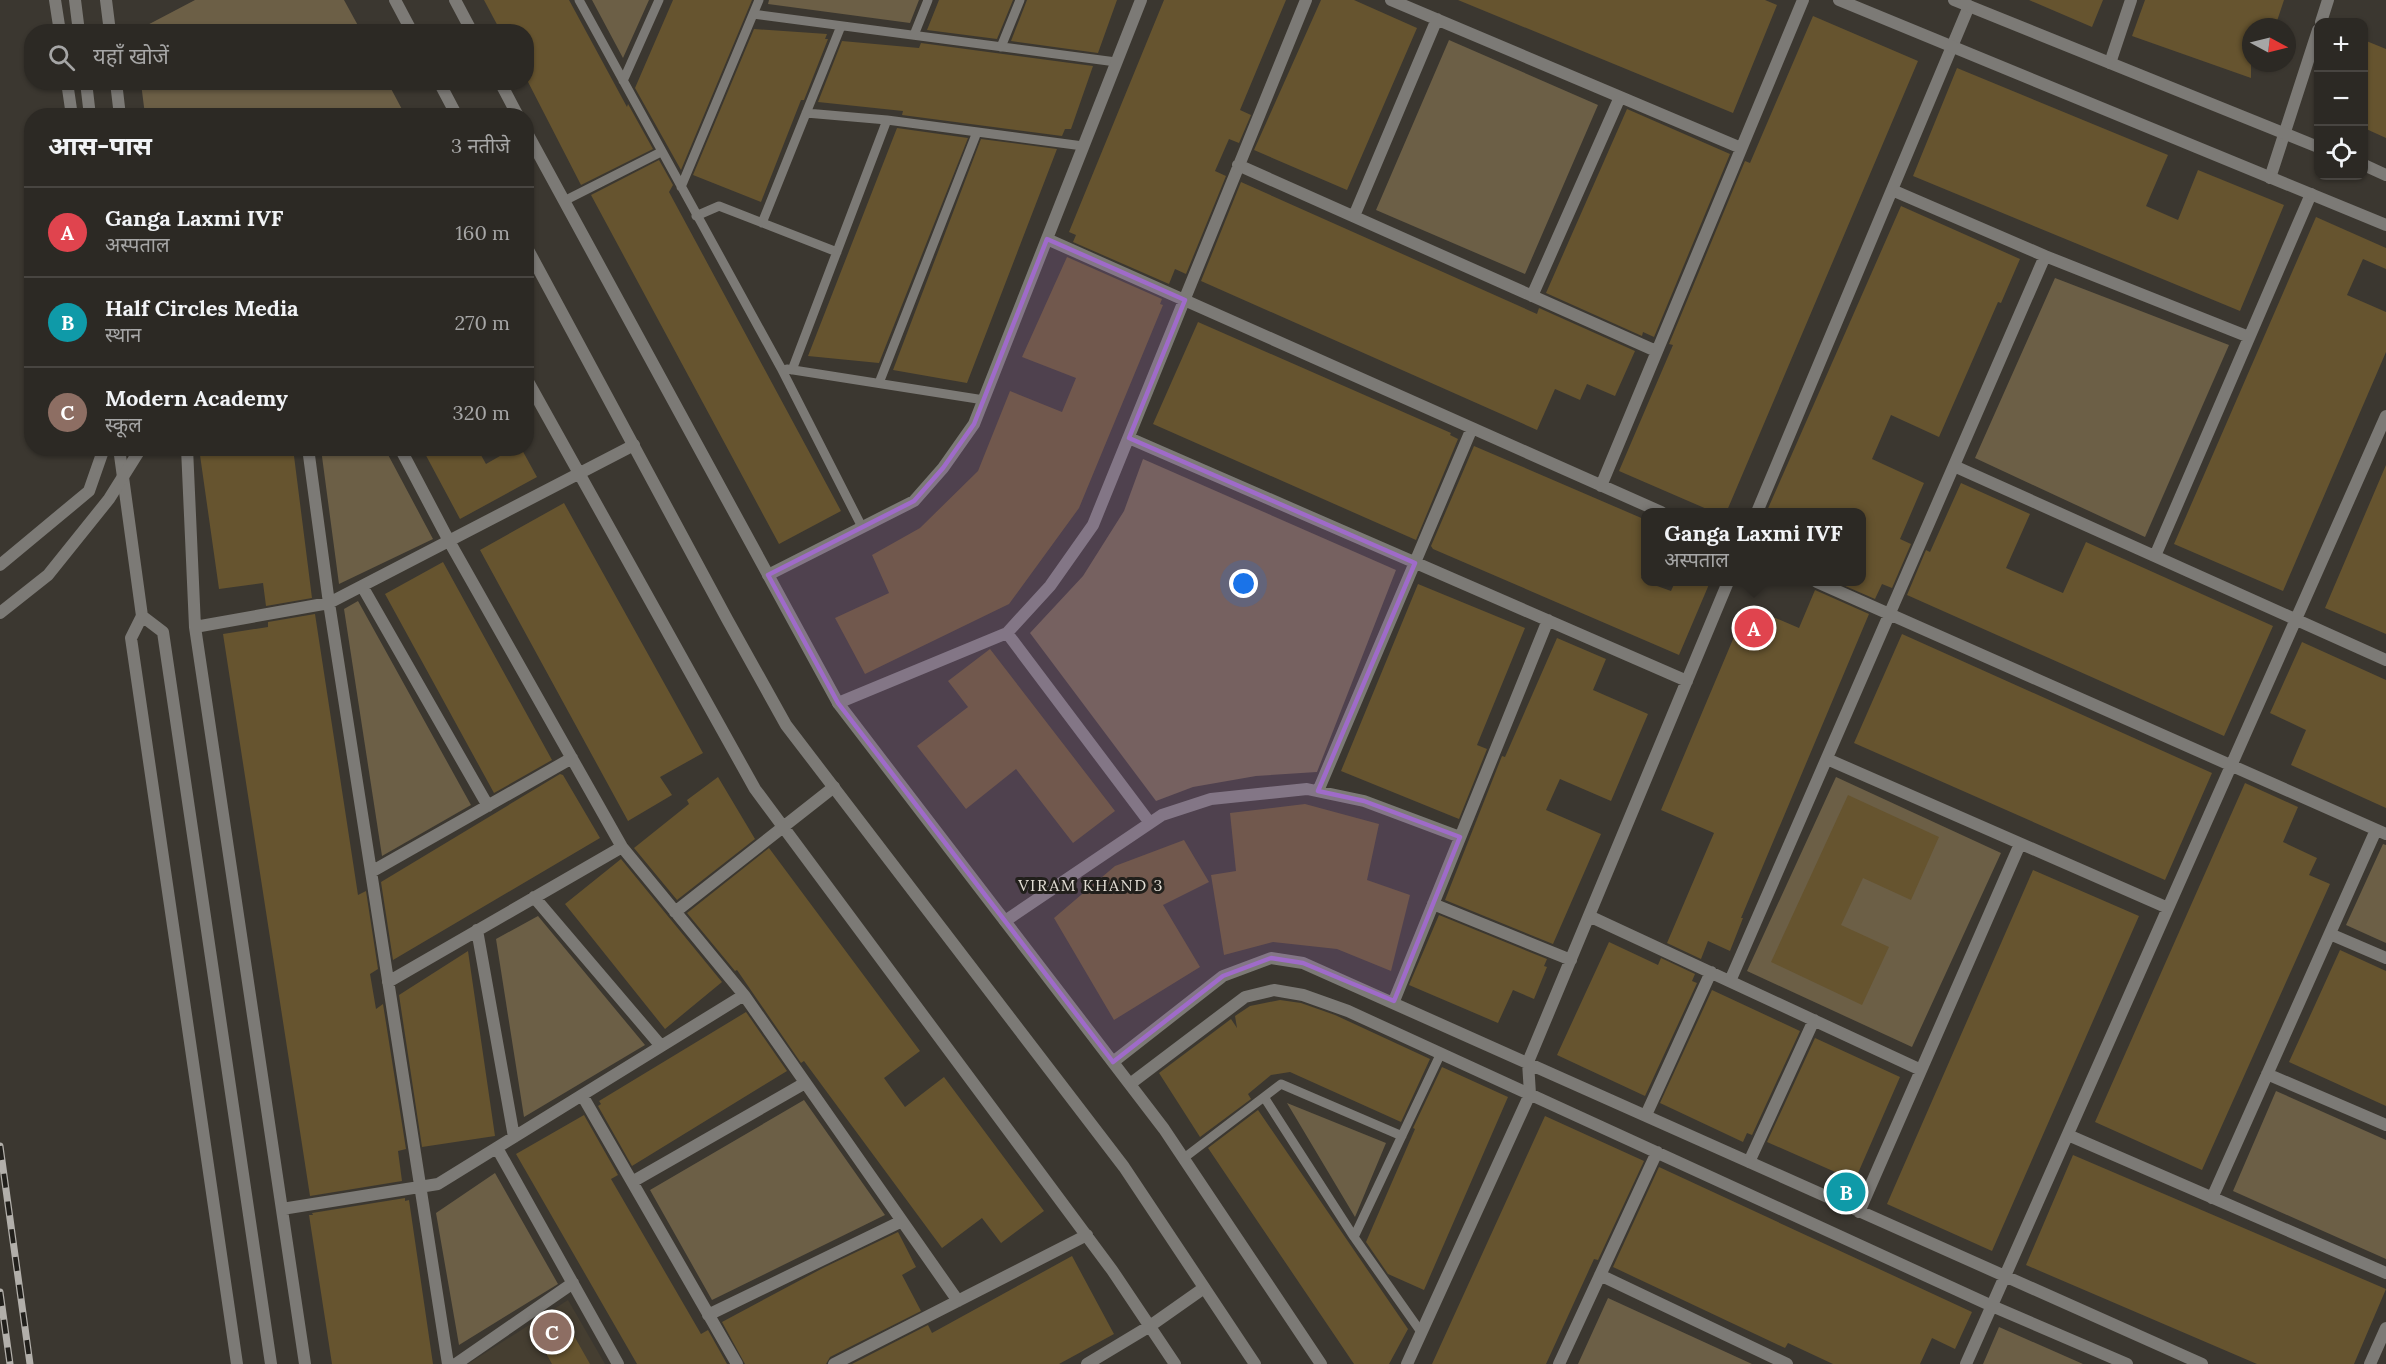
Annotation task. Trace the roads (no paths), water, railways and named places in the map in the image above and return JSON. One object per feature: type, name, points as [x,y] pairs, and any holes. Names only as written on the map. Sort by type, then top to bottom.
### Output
[{"type":"street","points":[[55,0],[59,24]]},
{"type":"street","points":[[75,0],[78,24]]},
{"type":"street","points":[[106,0],[109,24]]},
{"type":"street","points":[[395,0],[408,24]]},
{"type":"street","points":[[455,0],[468,24]]},
{"type":"street","points":[[768,575],[914,501],[943,468],[974,424],[1141,0]]},
{"type":"street","points":[[838,704],[1007,633],[1050,586],[1093,525],[1306,0]]},
{"type":"street","points":[[1391,0],[1741,148]]},
{"type":"street","points":[[1601,486],[1803,0]]},
{"type":"street","points":[[1839,0],[2386,225]]},
{"type":"street","points":[[1954,0],[2314,145]]},
{"type":"street","points":[[2110,63],[2131,0]]},
{"type":"street","points":[[2322,18],[2328,0]]},
{"type":"street","points":[[1759,508],[1969,6]]},
{"type":"street","points":[[1354,216],[1437,19]]},
{"type":"street","points":[[2270,178],[2314,45]]},
{"type":"street","points":[[68,90],[71,108]]},
{"type":"street","points":[[87,90],[89,108]]},
{"type":"street","points":[[117,90],[119,108]]},
{"type":"street","points":[[443,90],[453,108]]},
{"type":"street","points":[[504,90],[514,108]]},
{"type":"street","points":[[1532,296],[1620,97]]},
{"type":"street","points":[[534,146],[838,704],[1130,1084],[1184,1158],[1321,1364]]},
{"type":"street","points":[[1239,165],[1656,351]]},
{"type":"street","points":[[2368,167],[2386,175]]},
{"type":"street","points":[[1892,190],[2044,256],[2249,337]]},
{"type":"street","points":[[2155,556],[2311,194]]},
{"type":"street","points":[[1047,239],[1650,508]]},
{"type":"street","points":[[1730,981],[2044,256]]},
{"type":"street","points":[[534,261],[786,724],[1124,1167],[1255,1364]]},
{"type":"street","points":[[534,392],[755,789],[1087,1235],[1174,1364]]},
{"type":"street","points":[[1966,1364],[2386,416]]},
{"type":"street","points":[[1318,791],[1472,428]]},
{"type":"street","points":[[1129,438],[1687,681]]},
{"type":"street","points":[[195,627],[329,603],[634,445]]},
{"type":"street","points":[[0,566],[89,491],[101,456]]},
{"type":"street","points":[[120,456],[142,616],[131,638],[237,1364]]},
{"type":"street","points":[[0,613],[48,575],[109,499],[136,456]]},
{"type":"street","points":[[187,456],[195,627],[305,1364]]},
{"type":"street","points":[[309,456],[329,603],[448,1364]]},
{"type":"street","points":[[404,456],[449,541],[622,847],[744,995],[958,1301]]},
{"type":"street","points":[[1954,466],[2386,660]]},
{"type":"street","points":[[362,586],[488,806]]},
{"type":"street","points":[[1407,1364],[1530,1094],[1528,1062],[1726,586]]},
{"type":"street","points":[[1825,586],[2232,764],[2381,832],[2330,934],[2212,1198]]},
{"type":"street","points":[[142,616],[163,632],[271,1364]]},
{"type":"street","points":[[1394,1001],[1548,620]]},
{"type":"street","points":[[1007,633],[1150,823]]},
{"type":"street","points":[[371,872],[572,758]]},
{"type":"street","points":[[1827,759],[2168,908]]},
{"type":"street","points":[[675,912],[834,787]]},
{"type":"street","points":[[1005,921],[1162,815],[1211,799],[1307,789],[1364,801],[1460,837]]},
{"type":"street","points":[[1859,1212],[2020,844]]},
{"type":"street","points":[[388,982],[622,847]]},
{"type":"street","points":[[534,897],[661,1047]]},
{"type":"street","points":[[1433,904],[1571,960]]},
{"type":"street","points":[[1589,916],[1921,1070]]},
{"type":"street","points":[[477,930],[514,1137]]},
{"type":"street","points":[[2330,934],[2386,958]]},
{"type":"street","points":[[1113,1062],[1223,976],[1271,958],[1303,963],[1394,1001],[2005,1278],[2202,1364]]},
{"type":"street","points":[[1646,1115],[1711,972]]},
{"type":"street","points":[[1130,1084],[1245,997],[1274,990],[1303,994],[1348,1011],[1992,1306],[2127,1364]]},
{"type":"street","points":[[282,1209],[438,1184],[744,995]]},
{"type":"street","points":[[1749,1162],[1814,1020]]},
{"type":"street","points":[[2268,1074],[2386,1125]]},
{"type":"street","points":[[632,1182],[805,1083]]},
{"type":"street","points":[[582,1095],[737,1364]]},
{"type":"street","points":[[2068,1134],[2386,1273]]},
{"type":"street","points":[[497,1148],[618,1364]]},
{"type":"street","points":[[1559,1364],[1657,1152]]},
{"type":"street","points":[[708,1315],[902,1221]]},
{"type":"street","points":[[834,1364],[1087,1235]]},
{"type":"street","points":[[1600,1275],[1787,1364]]},
{"type":"street","points":[[456,1364],[573,1283]]},
{"type":"street","points":[[1087,1364],[1150,1326],[1204,1288]]},
{"type":"street","points":[[2370,1364],[2386,1328]]},
{"type":"lane","points":[[579,0],[696,216],[786,369],[862,527]]},
{"type":"lane","points":[[623,81],[659,0]]},
{"type":"lane","points":[[681,187],[759,0]]},
{"type":"lane","points":[[914,35],[928,0]]},
{"type":"lane","points":[[1001,47],[1020,0]]},
{"type":"lane","points":[[753,14],[1116,62]]},
{"type":"lane","points":[[762,223],[841,26]]},
{"type":"lane","points":[[806,113],[887,120],[1083,146]]},
{"type":"lane","points":[[786,369],[837,252],[887,120]]},
{"type":"lane","points":[[879,383],[977,132]]},
{"type":"lane","points":[[564,201],[661,152]]},
{"type":"lane","points":[[696,216],[719,207],[837,252]]},
{"type":"lane","points":[[786,369],[984,400]]},
{"type":"lane","points":[[1354,1237],[1441,1053]]},
{"type":"lane","points":[[1184,1158],[1281,1084],[1402,1136]]},
{"type":"lane","points":[[1264,1097],[1354,1237],[1421,1332]]},
{"type":"railway","points":[[0,1146],[30,1364]]},
{"type":"railway","points":[[0,1292],[10,1364]]},
{"type":"place","name":"Ganga Laxmi IVF","points":[[1754,628]]},
{"type":"place","name":"Half Circles Media","points":[[1846,1192]]},
{"type":"place","name":"Modern Academy","points":[[552,1332]]},
{"type":"district","name":"VIRAM KHAND 3","points":[[1091,885]]}]
